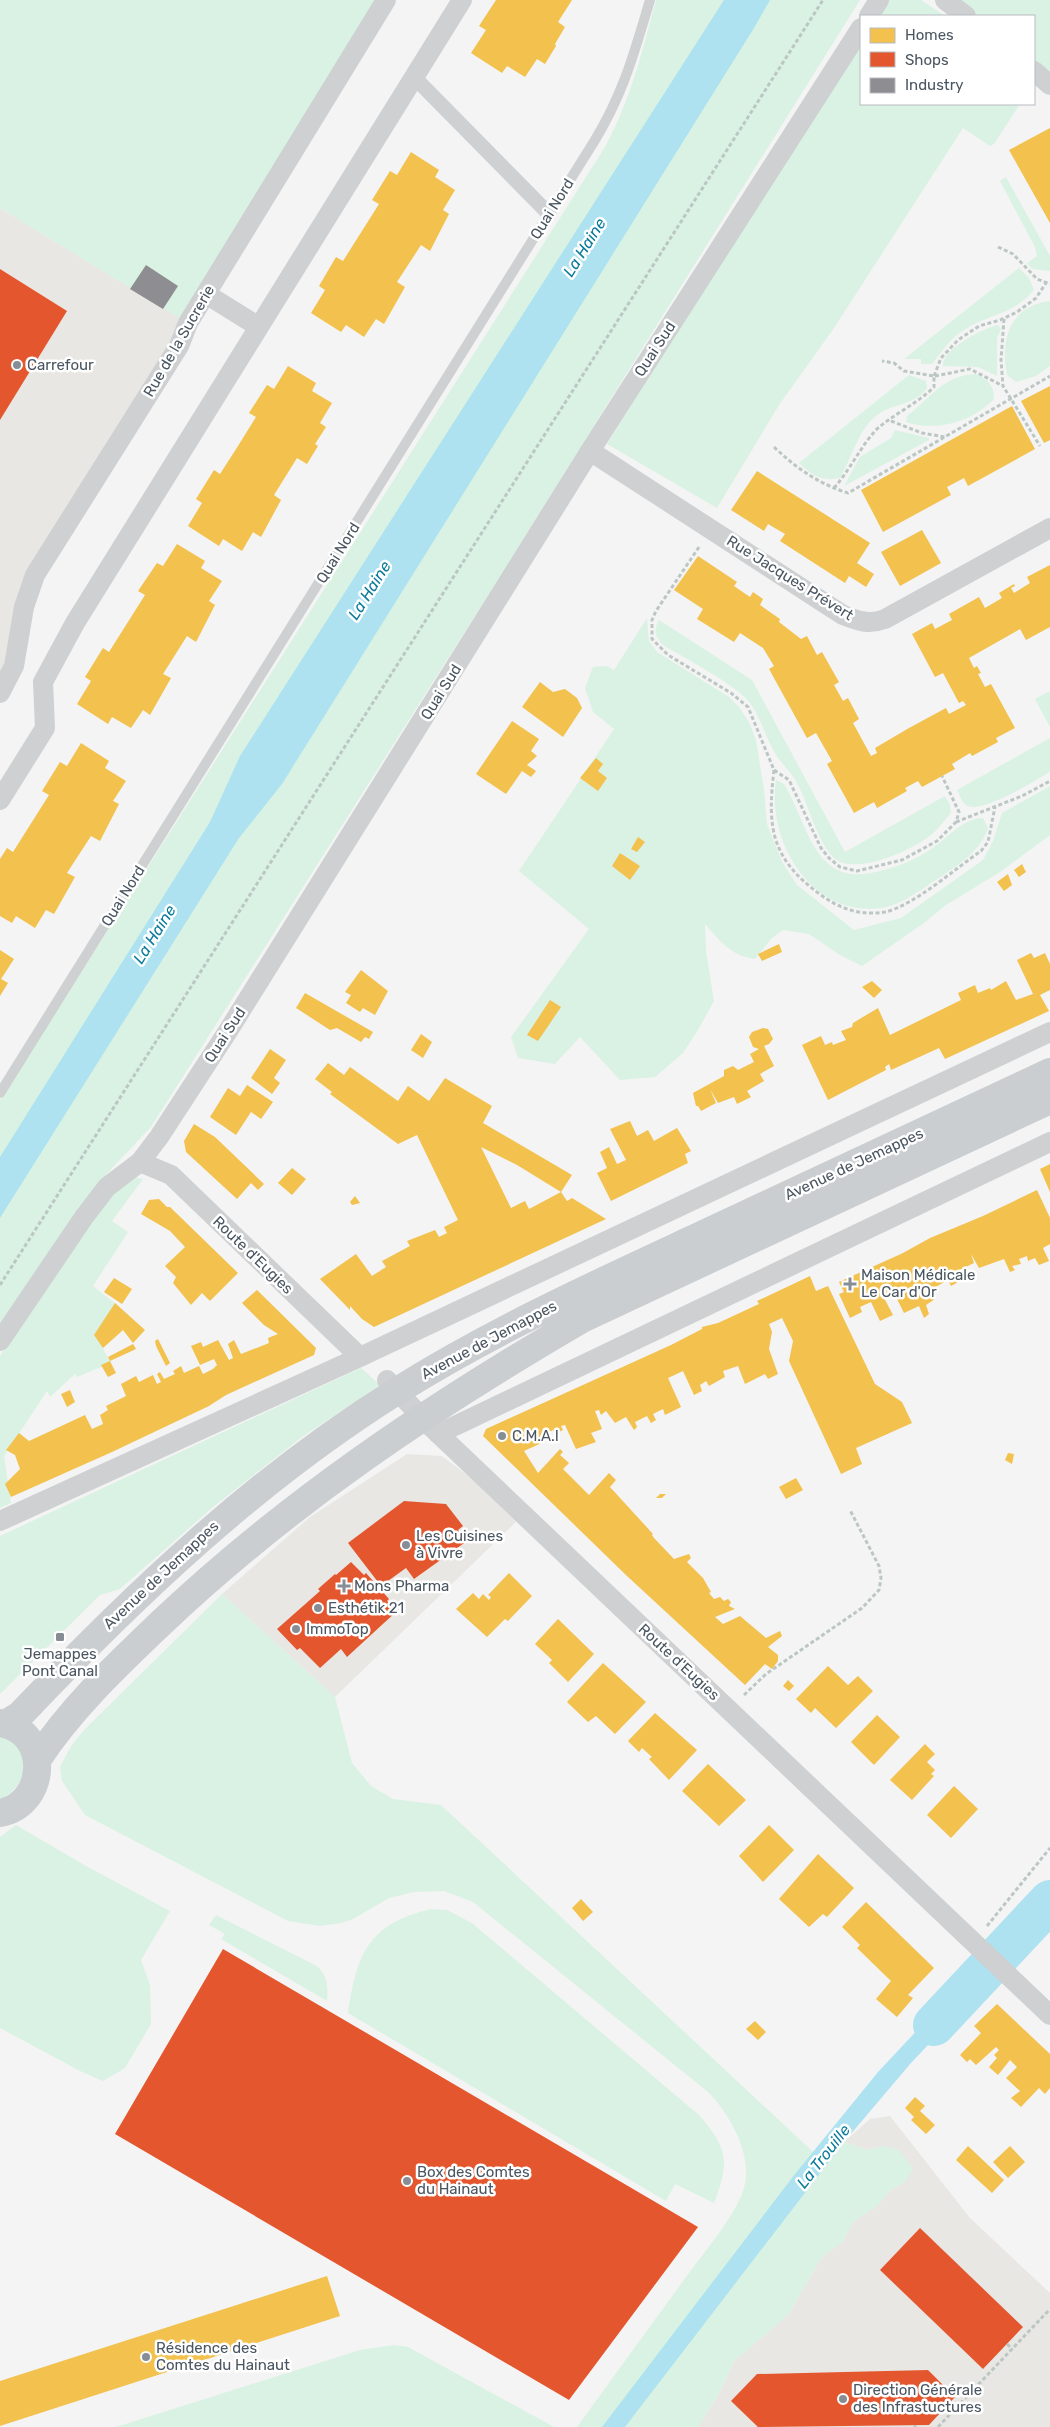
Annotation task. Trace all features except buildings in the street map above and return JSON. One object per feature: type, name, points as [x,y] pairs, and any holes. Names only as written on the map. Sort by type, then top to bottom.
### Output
[{"type":"main road","name":"Avenue de Jemappes","points":[[2,1724],[20,1715],[116,1615],[214,1525],[392,1385],[515,1324],[1050,1072]]},
{"type":"main road","name":"Avenue de Jemappes","points":[[38,1760],[65,1721],[86,1698],[205,1582],[267,1529],[378,1445],[430,1425],[514,1359],[584,1318],[1050,1100]]},
{"type":"main road","points":[[0,1813],[18,1807],[32,1791],[38,1776],[38,1760],[32,1745],[25,1736],[2,1724]]},
{"type":"street","points":[[0,800],[45,728],[44,682],[75,623],[462,0]]},
{"type":"street","points":[[870,15],[879,0]]},
{"type":"street","points":[[945,0],[965,15]]},
{"type":"street","name":"Rue de la Sucrerie","points":[[0,692],[14,666],[24,607],[35,575],[179,346],[188,323],[379,4]]},
{"type":"street","name":"Quai Sud","points":[[0,1341],[84,1217],[107,1187],[140,1162],[159,1137],[228,1031],[590,451],[860,30]]},
{"type":"street","points":[[1035,71],[1050,85]]},
{"type":"street","points":[[414,77],[549,214]]},
{"type":"street","points":[[206,294],[259,327]]},
{"type":"street","name":"Rue Jacques Prévert","points":[[590,451],[843,614],[857,621],[874,623],[1050,528]]},
{"type":"street","points":[[0,1521],[360,1357],[1050,1032]]},
{"type":"street","name":"Avenue de Jemappes","points":[[430,1425],[1050,1142]]},
{"type":"street","name":"Route d'Eugies","points":[[140,1162],[171,1175],[360,1357]]},
{"type":"street","name":"Route d'Eugies","points":[[392,1385],[430,1425],[1050,2015]]},
{"type":"lane","name":"Quai Nord","points":[[0,1093],[615,108],[628,77],[650,0]]},
{"type":"path","points":[[0,1285],[823,0]]},
{"type":"path","points":[[834,488],[876,431],[923,397],[934,386],[934,376],[941,358],[958,340],[979,326],[1004,318],[1036,298],[1048,283],[1037,279],[1013,254],[998,247]]},
{"type":"path","points":[[1003,386],[1001,360],[1004,318]]},
{"type":"path","points":[[882,360],[894,363],[904,371],[934,376],[970,369],[989,376],[1003,386],[1013,398],[1040,446]]},
{"type":"path","points":[[774,447],[794,467],[834,488],[848,492],[1050,376]]},
{"type":"path","points":[[891,420],[922,432],[945,437]]},
{"type":"path","points":[[712,529],[656,611],[652,620],[652,639],[668,655],[730,693],[748,708],[774,770],[770,806],[776,839],[785,862],[801,881],[832,904],[843,909],[858,912],[886,912],[908,902],[981,850],[988,842],[995,808]]},
{"type":"path","points":[[774,770],[789,780],[821,848],[829,858],[849,870],[867,870],[902,860],[937,841],[956,822],[966,816],[995,808],[1050,781]]},
{"type":"path","points":[[942,776],[959,812],[956,822]]},
{"type":"path","points":[[729,1709],[766,1674],[862,1608],[879,1590],[881,1578],[879,1566],[850,1510]]},
{"type":"path","points":[[974,1942],[1050,1848]]},
{"type":"path","points":[[938,2427],[1050,2309]]},
{"type":"path","points":[[1006,2344],[1012,2349]]},
{"type":"shaded area","points":[[0,208],[188,323],[35,575],[0,693]]},
{"type":"shaded area","points":[[407,1454],[442,1456],[478,1483],[516,1522],[335,1697],[222,1594],[310,1517]]},
{"type":"shaded area","points":[[890,2116],[970,2218],[1050,2293],[1050,2427],[698,2427],[719,2394],[734,2361],[788,2315],[821,2258],[842,2242],[854,2221],[876,2207],[889,2191],[905,2182],[884,2146],[867,2150],[844,2142],[870,2119]]},
{"type":"green space","points":[[0,0],[375,0],[181,319],[0,208]]},
{"type":"green space","points":[[656,0],[860,0],[495,584],[151,1127],[101,1180],[78,1208],[0,1327],[0,1100],[605,147],[629,93]]},
{"type":"green space","points":[[889,0],[921,0],[944,15],[879,15]]},
{"type":"green space","points":[[945,0],[1050,0],[1050,85],[1035,72],[1035,15],[965,15]]},
{"type":"green space","points":[[860,44],[860,105],[1019,105],[994,144],[990,146],[963,128],[834,328],[779,405],[717,508],[607,444],[765,191]]},
{"type":"green space","points":[[1006,177],[1050,256],[1050,271],[1032,269],[1027,263],[1037,256],[1035,247],[1000,181]]},
{"type":"green space","points":[[1019,268],[1029,278],[1034,290],[1026,299],[1008,310],[970,326],[961,332],[949,343],[932,364],[921,364],[921,359],[904,359]]},
{"type":"green space","points":[[1050,301],[1050,366],[1036,376],[1016,382],[1007,375],[1005,362],[1007,337],[1011,326],[1025,310],[1036,304]]},
{"type":"green space","points":[[998,325],[1001,329],[997,338],[997,376],[978,367],[943,366],[944,360],[949,353],[964,341],[983,330]]},
{"type":"green space","points":[[976,374],[987,381],[993,390],[994,399],[975,414],[953,423],[942,425],[918,425],[906,422],[907,416],[946,383],[964,376]]},
{"type":"green space","points":[[909,375],[926,381],[927,388],[917,398],[886,410],[873,419],[861,434],[840,478],[828,479],[818,477],[799,463]]},
{"type":"green space","points":[[895,430],[929,438],[929,440],[844,486],[860,457],[891,438]]},
{"type":"green space","points":[[647,618],[649,641],[657,652],[729,697],[739,707],[750,724],[756,740],[767,824],[782,862],[797,885],[854,930],[901,918],[983,860],[993,841],[1002,813],[1050,786],[1050,835],[1000,872],[946,905],[924,923],[862,966],[840,955],[809,934],[783,930],[771,939],[755,959],[739,955],[727,947],[705,924],[706,951],[714,1001],[683,1053],[655,1077],[620,1080],[580,1037],[555,1064],[518,1058],[511,1037],[589,929],[519,871],[614,729],[593,712],[585,688],[593,667],[607,666],[614,670]]},
{"type":"green space","points":[[659,620],[752,680],[845,852],[945,796],[950,805],[951,813],[931,835],[894,855],[866,863],[852,864],[841,862],[832,856],[826,848],[801,790],[791,773],[776,755],[750,703],[744,696],[722,680],[663,645],[656,633]]},
{"type":"green space","points":[[1050,691],[1050,727],[1035,699]]},
{"type":"green space","points":[[1050,738],[1050,771],[1048,773],[996,801],[975,807],[966,805],[957,790]]},
{"type":"green space","points":[[776,780],[784,784],[807,832],[824,860],[836,869],[852,874],[871,873],[912,860],[927,852],[969,821],[983,818],[988,828],[981,843],[970,855],[913,895],[881,908],[856,908],[834,901],[815,888],[799,871],[787,850],[778,827],[775,803]]},
{"type":"green space","points":[[133,1177],[143,1179],[112,1221],[128,1232],[93,1286],[117,1305],[95,1334],[111,1363],[77,1377],[75,1374],[50,1397],[47,1391],[4,1456],[11,1503],[0,1508],[0,1356],[88,1219],[111,1190]]},
{"type":"green space","points":[[361,1368],[380,1385],[302,1437],[213,1507],[120,1589],[100,1595],[0,1694],[0,1536]]},
{"type":"green space","points":[[222,1594],[335,1697],[352,1763],[371,1786],[393,1799],[441,1805],[826,2164],[844,2142],[867,2150],[884,2146],[899,2150],[913,2169],[905,2182],[889,2191],[876,2207],[854,2221],[842,2242],[821,2258],[788,2315],[734,2361],[719,2394],[698,2427],[577,2427],[719,2233],[733,2212],[743,2191],[746,2165],[743,2151],[732,2124],[708,2092],[473,1902],[444,1891],[414,1892],[389,1898],[353,1919],[341,1923],[320,1926],[288,1921],[85,1815],[62,1781],[60,1767],[71,1746],[84,1730]]},
{"type":"green space","points":[[0,1734],[19,1749],[24,1767],[23,1776],[18,1785],[0,1800]]},
{"type":"green space","points":[[16,1825],[86,1866],[170,1911],[141,1960],[150,1985],[151,2024],[125,2068],[103,2081],[80,2071],[0,2028],[0,1837]]},
{"type":"green space","points":[[431,1909],[447,1910],[472,1923],[699,2115],[716,2137],[723,2156],[722,2177],[714,2203],[675,2184],[666,2201],[348,2013],[356,1974],[369,1945],[379,1933],[393,1923],[410,1915]]},
{"type":"green space","points":[[216,1915],[317,1966],[326,1982],[327,2001],[221,1939],[225,1934],[209,1925]]},
{"type":"green space","points":[[394,2345],[408,2347],[554,2427],[116,2427],[360,2350]]},
{"type":"water","name":"La Haine","points":[[724,0],[770,0],[282,784],[239,838],[0,1218],[0,1157],[210,822],[240,756]]},
{"type":"water","points":[[1050,1886],[1050,1916],[1022,1947],[1009,1932]]},
{"type":"water","points":[[968,1976],[981,1989],[911,2063],[844,2142],[625,2427],[602,2427],[795,2174],[878,2072]]},
{"type":"waterway","name":"La Trouille","points":[[934,2025],[1050,1901]]},
{"type":"place","name":"Carrefour","points":[[17,365]]},
{"type":"place","name":"Maison Médicale Le Car d'Or","points":[[850,1284]]},
{"type":"place","name":"C.M.A.I","points":[[502,1436]]},
{"type":"place","name":"Les Cuisines à Vivre","points":[[406,1545]]},
{"type":"place","name":"Mons Pharma","points":[[344,1586]]},
{"type":"place","name":"Esthétik 21","points":[[318,1608]]},
{"type":"place","name":"ImmoTop","points":[[296,1629]]},
{"type":"place","name":"Jemappes Pont Canal","points":[[60,1637]]},
{"type":"place","name":"Box des Comtes du Hainaut","points":[[407,2181]]},
{"type":"place","name":"Résidence des Comtes du Hainaut","points":[[146,2357]]},
{"type":"place","name":"Direction Générale des Infrastuctures","points":[[843,2399]]}]
